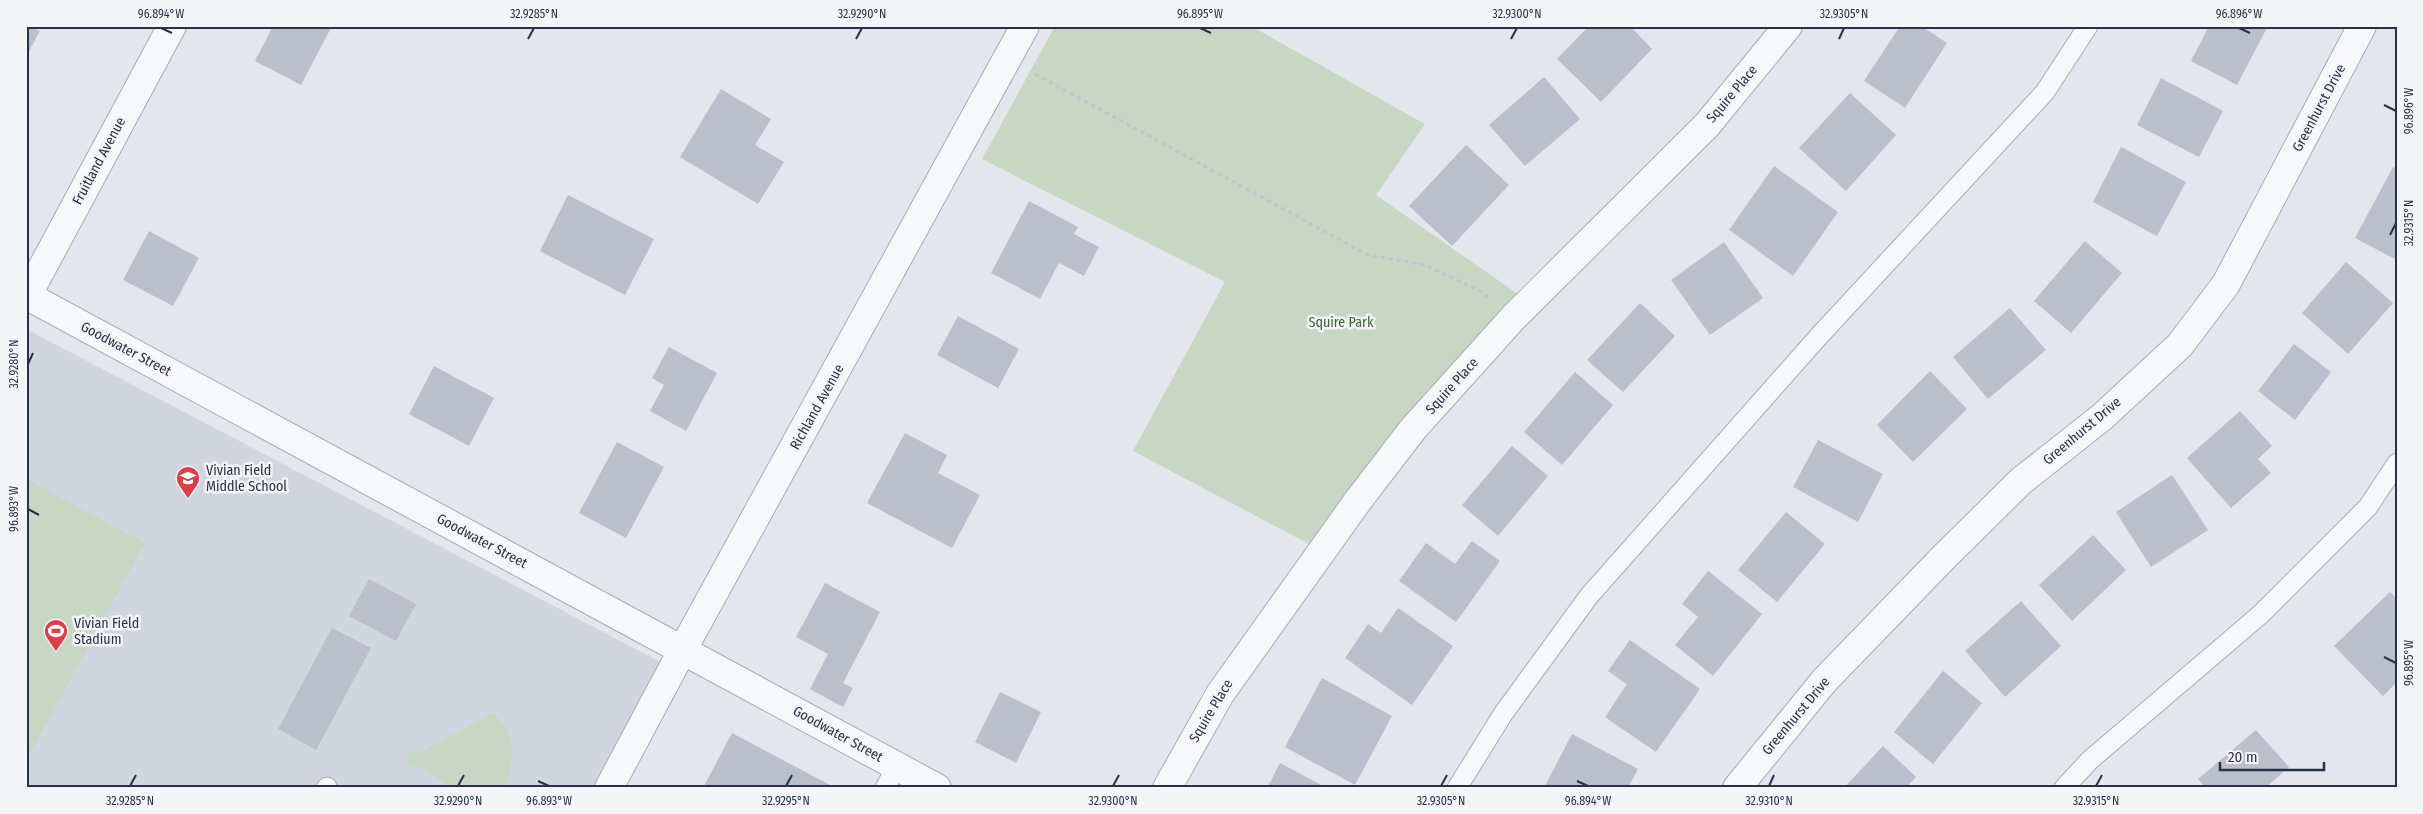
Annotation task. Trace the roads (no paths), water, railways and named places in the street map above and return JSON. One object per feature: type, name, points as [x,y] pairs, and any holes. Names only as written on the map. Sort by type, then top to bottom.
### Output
[{"type":"street","name":"Fruitland Avenue","points":[[26,295],[172,26]]},
{"type":"street","name":"Richland Avenue","points":[[609,788],[1025,26]]},
{"type":"street","name":"Squire Place","points":[[1167,788],[1220,694],[1357,502],[1414,429],[1513,318],[1707,125],[1788,26]]},
{"type":"street","name":"Greenhurst Drive","points":[[1737,788],[1824,681],[1944,557],[2021,481],[2102,417],[2180,345],[2226,284],[2362,26]]},
{"type":"street","name":"Goodwater Street","points":[[26,295],[683,650],[891,777],[937,788]]},
{"type":"lane","points":[[1458,788],[1504,714],[1589,596],[1820,335],[2045,92],[2088,26]]},
{"type":"lane","points":[[2064,788],[2090,760],[2260,614],[2368,507],[2397,463]]},
{"type":"place","name":"Vivian Field Middle School","points":[[188,499]]},
{"type":"place","name":"Vivian Field Stadium","points":[[56,652]]},
{"type":"park label","name":"Squire Park","points":[[1341,322]]}]
